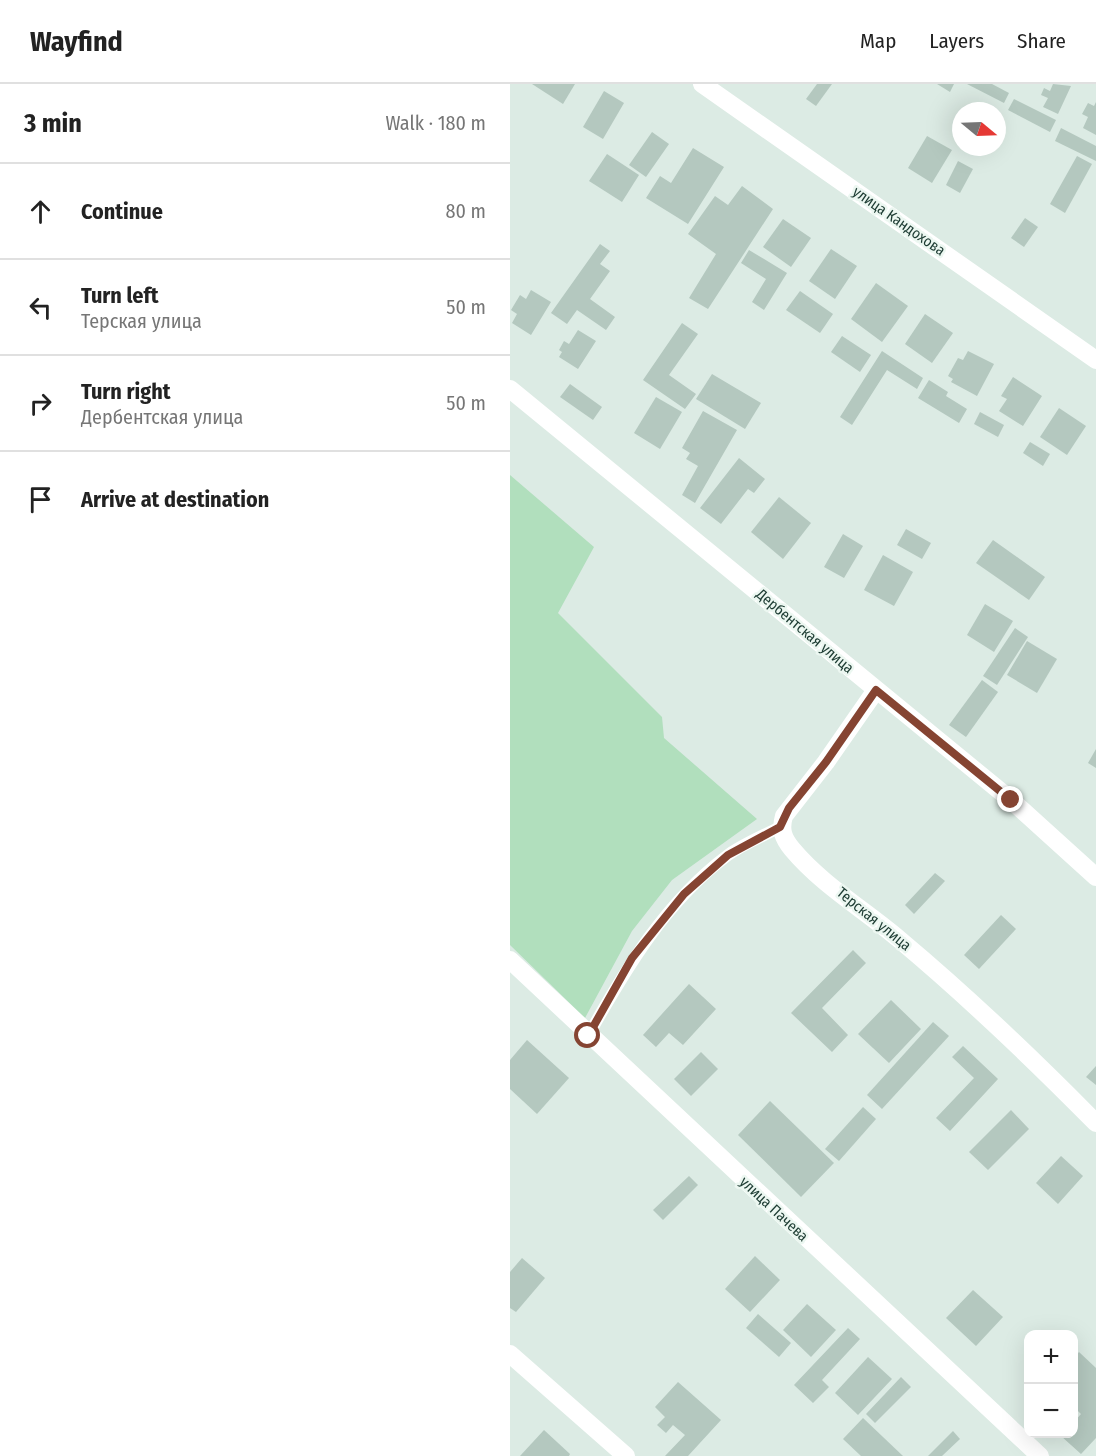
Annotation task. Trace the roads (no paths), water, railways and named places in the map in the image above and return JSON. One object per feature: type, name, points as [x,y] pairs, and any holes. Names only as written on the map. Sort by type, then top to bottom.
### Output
[{"type":"street","name":"улица Кандохова","points":[[702,84],[1096,360]]},
{"type":"street","name":"Дербентская улица","points":[[510,389],[1011,800],[1096,877]]},
{"type":"street","points":[[780,827],[789,808],[826,762],[876,690]]},
{"type":"street","name":"Терская улица","points":[[780,827],[792,849],[813,869],[900,940],[1047,1073],[1096,1123]]},
{"type":"street","name":"улица Пачева","points":[[510,960],[588,1036],[1040,1456]]},
{"type":"street","points":[[510,1354],[626,1456]]},
{"type":"lane","points":[[588,1036],[632,958],[684,894],[728,855],[780,827]]}]
